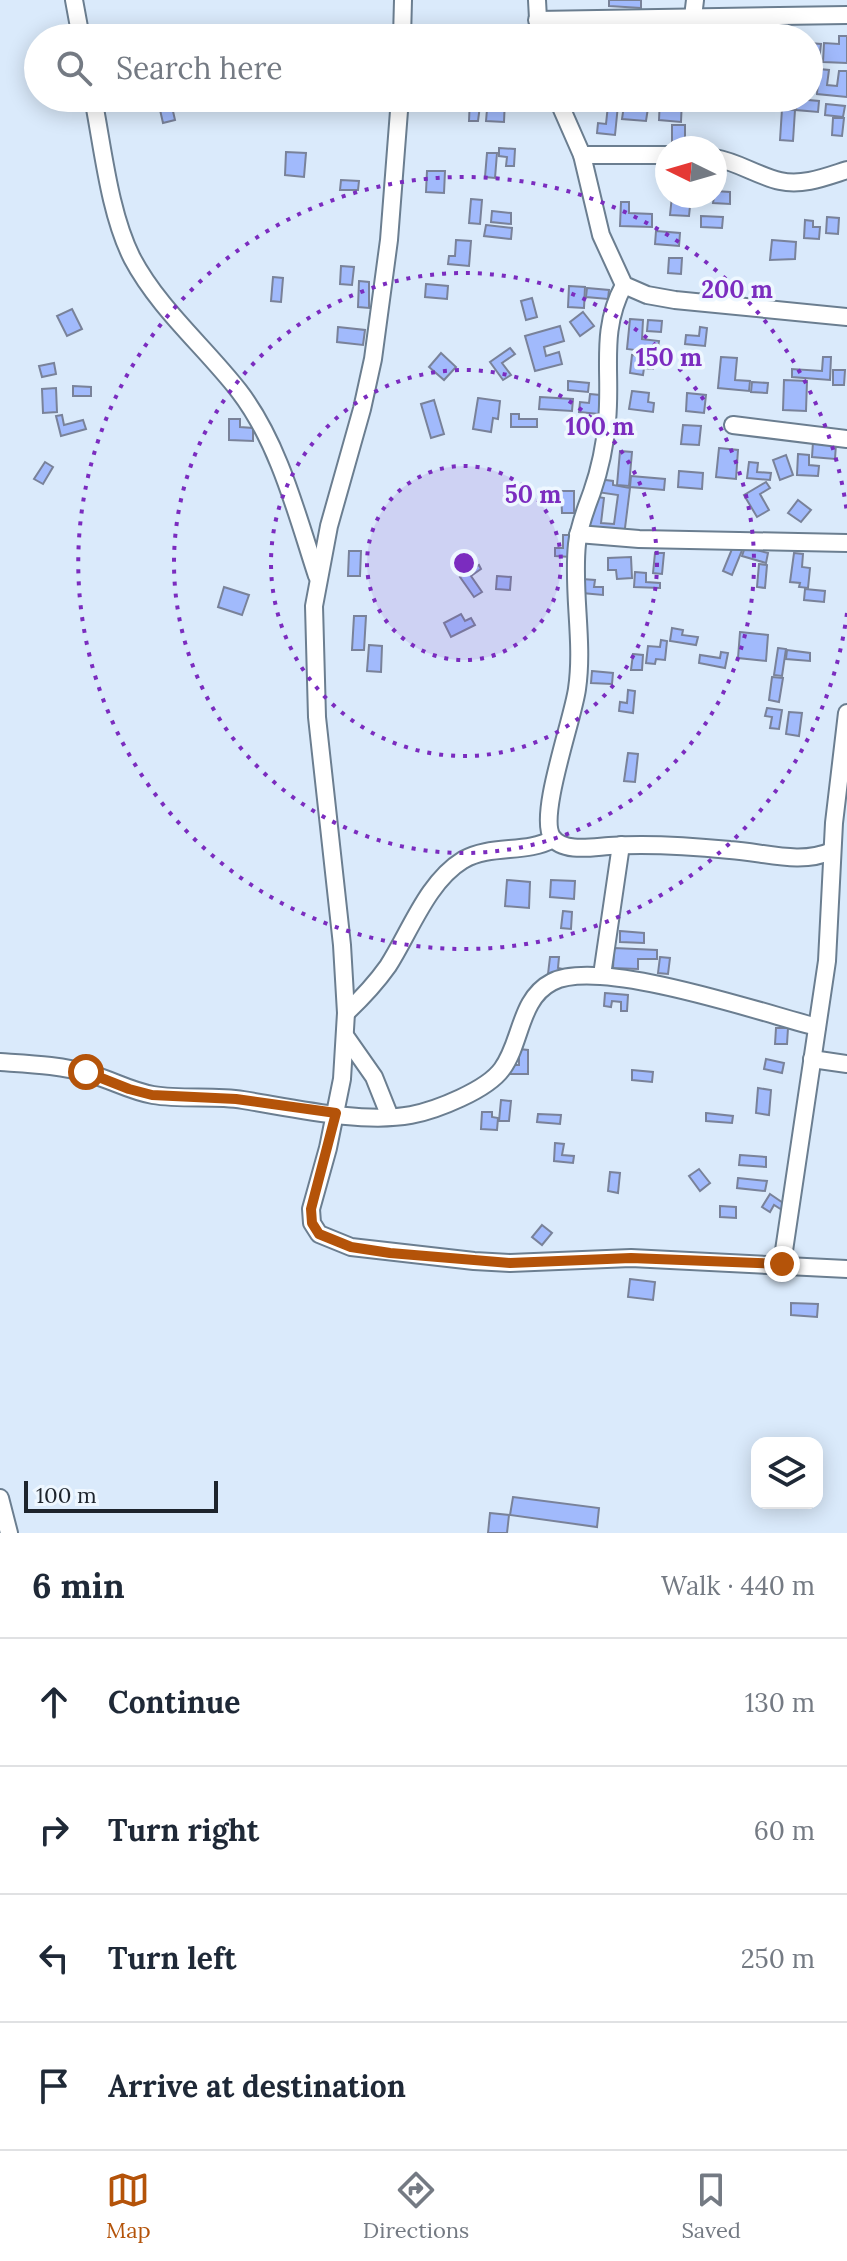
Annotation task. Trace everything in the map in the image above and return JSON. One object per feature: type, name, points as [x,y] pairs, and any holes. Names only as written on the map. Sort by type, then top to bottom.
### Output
[{"type":"street","points":[[74,0],[78,24]]},
{"type":"street","points":[[402,24],[403,0]]},
{"type":"street","points":[[537,0],[537,24]]},
{"type":"street","points":[[537,20],[694,8],[847,15]]},
{"type":"street","points":[[96,112],[117,218],[131,255],[157,297],[240,392],[258,421],[296,512],[318,578]]},
{"type":"street","points":[[399,112],[389,240],[373,359],[318,578],[314,638],[317,717],[345,976],[346,1037],[336,1113],[311,1209],[312,1223],[319,1234],[333,1242],[390,1253],[510,1263],[631,1258],[847,1269]]},
{"type":"street","points":[[563,112],[582,155],[601,235],[624,285],[647,295],[675,300],[847,317]]},
{"type":"street","points":[[582,155],[655,155]]},
{"type":"street","points":[[727,161],[778,181],[794,183],[847,170]]},
{"type":"street","points":[[624,285],[609,324],[608,419],[604,446],[578,534],[578,677],[548,817],[553,839],[574,847],[621,845],[733,850],[800,858],[812,858],[832,851]]},
{"type":"street","points":[[733,425],[847,439]]},
{"type":"street","points":[[578,534],[639,539],[847,543]]},
{"type":"street","points":[[782,1264],[831,920],[832,851],[847,713]]},
{"type":"street","points":[[346,1013],[385,969],[426,902],[460,862],[489,850],[553,839]]},
{"type":"street","points":[[602,975],[621,845]]},
{"type":"street","points":[[0,1062],[86,1072],[152,1095],[236,1099],[390,1117],[415,1114],[435,1107],[472,1092],[493,1079],[508,1058],[533,1000],[543,988],[566,976],[602,975],[655,984],[817,1027]]},
{"type":"street","points":[[346,1037],[374,1077],[390,1117]]},
{"type":"street","points":[[812,1059],[847,1064]]},
{"type":"street","points":[[0,1498],[9,1533]]},
{"type":"building","points":[[609,0],[641,0],[641,8],[609,6]]},
{"type":"building","points":[[839,36],[847,36],[847,63],[823,62],[824,43],[839,44]]},
{"type":"building","points":[[823,69],[829,70],[827,85],[837,86],[839,71],[847,71],[847,97],[823,95]]},
{"type":"building","points":[[826,104],[845,106],[843,117],[825,115]]},
{"type":"building","points":[[160,112],[173,112],[175,120],[163,123]]},
{"type":"building","points":[[469,112],[479,112],[478,121],[469,121]]},
{"type":"building","points":[[487,112],[504,112],[504,122],[486,121]]},
{"type":"building","points":[[607,112],[617,112],[615,135],[597,133],[598,123],[606,124]]},
{"type":"building","points":[[623,112],[647,112],[646,121],[622,119]]},
{"type":"building","points":[[659,112],[681,112],[681,122],[659,120]]},
{"type":"building","points":[[782,112],[795,112],[793,141],[780,140]]},
{"type":"building","points":[[833,118],[844,118],[842,136],[832,135]]},
{"type":"building","points":[[672,125],[685,125],[685,136],[672,136]]},
{"type":"building","points":[[499,148],[515,149],[514,166],[506,166],[507,157],[499,156]]},
{"type":"building","points":[[286,152],[306,153],[304,177],[285,175]]},
{"type":"building","points":[[487,153],[497,153],[495,178],[485,177]]},
{"type":"building","points":[[427,171],[445,171],[444,193],[426,192]]},
{"type":"building","points":[[341,180],[359,181],[358,190],[340,190]]},
{"type":"building","points":[[471,199],[482,200],[480,224],[469,223]]},
{"type":"building","points":[[621,202],[629,202],[629,213],[652,214],[652,227],[620,226]]},
{"type":"building","points":[[671,208],[690,208],[689,216],[670,215]]},
{"type":"building","points":[[492,211],[511,213],[511,224],[491,222]]},
{"type":"building","points":[[701,216],[723,217],[722,228],[701,227]]},
{"type":"building","points":[[827,217],[839,218],[838,234],[826,233]]},
{"type":"building","points":[[805,220],[813,221],[813,227],[820,227],[819,239],[804,238]]},
{"type":"building","points":[[486,225],[512,228],[511,239],[484,236]]},
{"type":"building","points":[[656,231],[680,233],[679,246],[655,244]]},
{"type":"building","points":[[456,240],[471,241],[469,266],[448,264],[449,256],[455,256]]},
{"type":"building","points":[[772,240],[796,242],[795,259],[770,260]]},
{"type":"building","points":[[669,258],[682,258],[681,274],[668,273]]},
{"type":"building","points":[[341,266],[354,267],[352,285],[340,284]]},
{"type":"building","points":[[273,277],[283,278],[281,302],[271,301]]},
{"type":"building","points":[[359,281],[369,282],[369,308],[358,307]]},
{"type":"building","points":[[426,284],[448,286],[447,299],[425,297]]},
{"type":"building","points":[[569,286],[585,287],[584,308],[568,307]]},
{"type":"building","points":[[587,288],[609,290],[608,299],[586,297]]},
{"type":"building","points":[[532,298],[537,317],[526,320],[521,301]]},
{"type":"building","points":[[72,309],[82,329],[67,336],[57,316]]},
{"type":"building","points":[[583,312],[594,326],[580,336],[570,322]]},
{"type":"building","points":[[630,319],[643,320],[642,339],[659,341],[657,353],[627,349]]},
{"type":"building","points":[[648,320],[662,321],[661,332],[647,331]]},
{"type":"building","points":[[560,326],[564,341],[544,347],[546,356],[559,352],[562,364],[535,371],[525,336]]},
{"type":"building","points":[[338,327],[365,330],[363,345],[337,342]]},
{"type":"building","points":[[700,327],[707,328],[705,346],[685,344],[686,335],[699,336]]},
{"type":"building","points":[[510,348],[515,354],[502,363],[511,375],[503,380],[490,362]]},
{"type":"building","points":[[441,353],[456,367],[444,380],[429,367]]},
{"type":"building","points":[[632,355],[654,358],[653,369],[644,368],[643,375],[630,373]]},
{"type":"building","points":[[721,357],[737,358],[735,380],[750,381],[749,391],[718,388]]},
{"type":"building","points":[[823,357],[831,357],[830,380],[792,377],[792,369],[822,371]]},
{"type":"building","points":[[54,363],[56,374],[42,377],[39,366]]},
{"type":"building","points":[[833,370],[845,370],[844,385],[833,385]]},
{"type":"building","points":[[784,380],[807,381],[806,411],[783,410]]},
{"type":"building","points":[[568,381],[589,383],[588,392],[568,390]]},
{"type":"building","points":[[752,382],[768,383],[767,393],[751,392]]},
{"type":"building","points":[[73,386],[91,387],[91,396],[73,396]]},
{"type":"building","points":[[56,388],[57,412],[43,413],[42,389]]},
{"type":"building","points":[[632,391],[649,393],[648,402],[654,403],[653,412],[629,409]]},
{"type":"building","points":[[687,393],[706,395],[704,413],[686,411]]},
{"type":"building","points":[[590,394],[600,395],[599,414],[579,412],[580,402],[589,403]]},
{"type":"building","points":[[540,397],[573,399],[572,411],[539,409]]},
{"type":"building","points":[[478,398],[500,401],[498,419],[493,418],[491,432],[473,429]]},
{"type":"building","points":[[434,400],[444,434],[431,438],[421,404]]},
{"type":"building","points":[[511,414],[519,414],[519,419],[537,419],[537,427],[511,427]]},
{"type":"building","points":[[62,415],[64,425],[83,420],[86,429],[61,436],[56,416]]},
{"type":"building","points":[[229,419],[240,419],[240,427],[253,428],[253,441],[229,440]]},
{"type":"building","points":[[683,425],[701,426],[699,445],[681,444]]},
{"type":"building","points":[[813,442],[836,444],[835,459],[812,457]]},
{"type":"building","points":[[719,448],[738,450],[736,479],[716,477]]},
{"type":"building","points":[[620,451],[632,452],[629,486],[617,485]]},
{"type":"building","points":[[798,454],[809,455],[809,465],[819,466],[818,476],[797,475]]},
{"type":"building","points":[[786,455],[793,475],[780,480],[773,460]]},
{"type":"building","points":[[45,462],[53,467],[43,484],[34,479]]},
{"type":"building","points":[[749,462],[758,463],[757,472],[771,473],[770,480],[747,478]]},
{"type":"building","points":[[679,471],[703,473],[702,489],[678,487]]},
{"type":"building","points":[[631,476],[665,479],[664,490],[630,487]]},
{"type":"building","points":[[598,479],[630,488],[624,536],[589,532],[593,496],[604,498],[601,523],[614,524],[618,495],[597,492]]},
{"type":"building","points":[[766,482],[770,488],[760,494],[769,510],[757,517],[744,495]]},
{"type":"building","points":[[561,491],[574,491],[574,513],[562,513]]},
{"type":"building","points":[[798,500],[811,510],[801,522],[788,513]]},
{"type":"building","points":[[563,535],[571,535],[571,557],[555,556],[555,548],[563,548]]},
{"type":"building","points":[[734,544],[743,548],[732,575],[723,571]]},
{"type":"building","points":[[745,547],[768,553],[766,563],[742,556]]},
{"type":"building","points":[[349,551],[361,551],[360,576],[348,576]]},
{"type":"building","points":[[655,553],[664,553],[662,574],[653,573]]},
{"type":"building","points":[[794,553],[803,554],[802,567],[810,568],[808,588],[790,582]]},
{"type":"building","points":[[631,557],[632,578],[617,579],[616,570],[608,570],[608,558]]},
{"type":"building","points":[[759,564],[767,565],[765,588],[757,587]]},
{"type":"building","points":[[479,565],[481,569],[471,576],[482,592],[474,597],[460,577]]},
{"type":"building","points":[[635,572],[646,573],[646,582],[660,583],[660,588],[634,587]]},
{"type":"building","points":[[497,576],[511,577],[510,590],[496,589]]},
{"type":"building","points":[[582,579],[595,580],[594,587],[603,587],[603,595],[582,593]]},
{"type":"building","points":[[224,587],[249,595],[242,615],[218,607]]},
{"type":"building","points":[[805,589],[825,591],[824,602],[804,600]]},
{"type":"building","points":[[461,614],[465,621],[471,618],[475,625],[451,637],[444,623]]},
{"type":"building","points":[[354,616],[366,616],[364,650],[352,650]]},
{"type":"building","points":[[672,628],[683,630],[682,635],[698,637],[696,645],[670,641]]},
{"type":"building","points":[[740,632],[768,635],[766,661],[738,658]]},
{"type":"building","points":[[661,640],[667,641],[665,660],[646,663],[648,646],[660,647]]},
{"type":"building","points":[[369,645],[382,646],[381,672],[367,671]]},
{"type":"building","points":[[778,648],[786,649],[782,676],[774,675]]},
{"type":"building","points":[[787,650],[810,653],[810,661],[786,659]]},
{"type":"building","points":[[721,652],[728,653],[725,668],[699,663],[700,655],[720,658]]},
{"type":"building","points":[[633,654],[643,655],[642,670],[631,670]]},
{"type":"building","points":[[592,671],[613,673],[612,684],[591,683]]},
{"type":"building","points":[[772,677],[783,678],[779,702],[769,700]]},
{"type":"building","points":[[628,690],[635,691],[633,713],[619,711],[620,702],[627,703]]},
{"type":"building","points":[[767,708],[782,710],[779,729],[770,728],[772,717],[765,716]]},
{"type":"building","points":[[789,712],[802,713],[799,736],[786,734]]},
{"type":"building","points":[[628,753],[638,754],[635,782],[624,781]]},
{"type":"building","points":[[507,880],[530,882],[529,908],[505,906]]},
{"type":"building","points":[[551,880],[575,881],[574,899],[550,897]]},
{"type":"building","points":[[563,911],[572,912],[571,929],[561,928]]},
{"type":"building","points":[[620,931],[644,933],[644,943],[620,942]]},
{"type":"building","points":[[614,948],[657,950],[657,959],[638,959],[638,969],[613,968]]},
{"type":"building","points":[[550,957],[559,957],[558,968],[563,969],[562,975],[548,974]]},
{"type":"building","points":[[660,957],[670,958],[668,974],[658,973]]},
{"type":"building","points":[[605,993],[628,995],[627,1011],[621,1011],[621,1002],[612,1001],[611,1007],[604,1006]]},
{"type":"building","points":[[776,1028],[788,1028],[787,1044],[775,1044]]},
{"type":"building","points":[[519,1049],[528,1050],[528,1074],[510,1074],[510,1065],[519,1065]]},
{"type":"building","points":[[766,1059],[784,1063],[782,1073],[764,1069]]},
{"type":"building","points":[[632,1070],[653,1072],[652,1082],[632,1080]]},
{"type":"building","points":[[758,1088],[771,1090],[769,1115],[756,1113]]},
{"type":"building","points":[[501,1100],[511,1101],[509,1121],[499,1121]]},
{"type":"building","points":[[482,1112],[492,1112],[492,1117],[498,1118],[497,1130],[481,1129]]},
{"type":"building","points":[[706,1113],[733,1116],[732,1123],[706,1121]]},
{"type":"building","points":[[538,1114],[561,1115],[560,1124],[537,1122]]},
{"type":"building","points":[[555,1143],[564,1144],[562,1155],[574,1156],[573,1163],[554,1161]]},
{"type":"building","points":[[740,1155],[766,1157],[766,1167],[739,1165]]},
{"type":"building","points":[[699,1169],[710,1183],[700,1191],[689,1176]]},
{"type":"building","points":[[610,1172],[620,1173],[618,1193],[608,1191]]},
{"type":"building","points":[[738,1178],[767,1181],[765,1191],[737,1188]]},
{"type":"building","points":[[770,1194],[786,1205],[782,1210],[774,1205],[770,1212],[762,1207]]},
{"type":"building","points":[[720,1206],[736,1207],[736,1218],[720,1217]]},
{"type":"building","points":[[542,1225],[552,1233],[542,1245],[532,1237]]},
{"type":"building","points":[[630,1279],[655,1282],[653,1300],[628,1297]]},
{"type":"building","points":[[791,1303],[818,1304],[817,1317],[791,1315]]},
{"type":"building","points":[[513,1497],[599,1508],[597,1527],[510,1515]]},
{"type":"building","points":[[490,1513],[509,1515],[507,1533],[488,1533]]},
{"type":"route","points":[[86,1072],[152,1095],[236,1099],[304,1111],[336,1113],[311,1209],[312,1223],[319,1234],[351,1247],[510,1263],[631,1258],[782,1264]]}]
